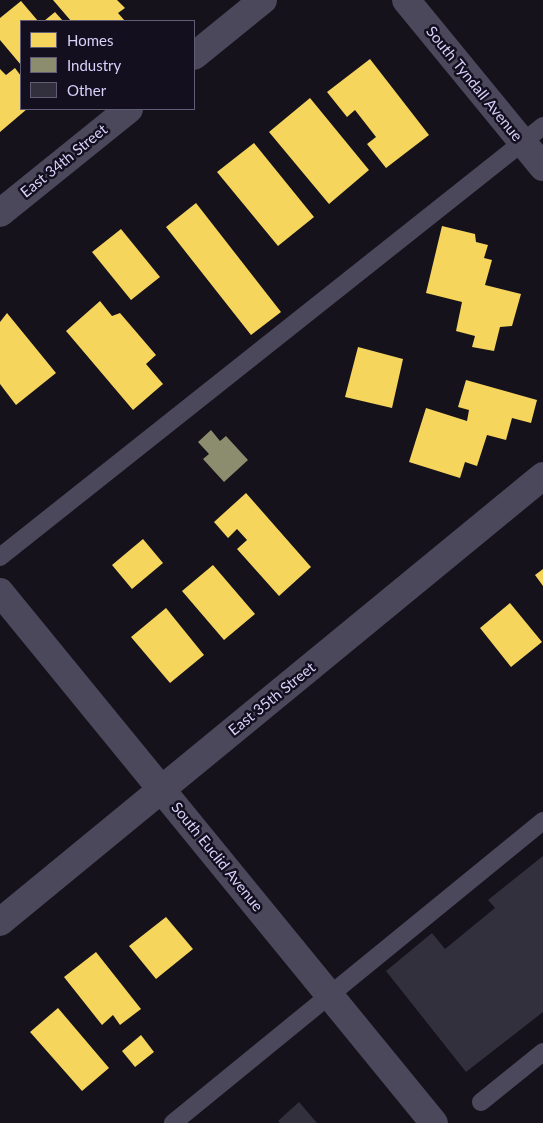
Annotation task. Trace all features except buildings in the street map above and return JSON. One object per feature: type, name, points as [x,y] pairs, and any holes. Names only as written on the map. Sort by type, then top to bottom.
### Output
[{"type":"street","points":[[195,55],[263,0]]},
{"type":"street","name":"South Tyndall Avenue","points":[[406,0],[533,134],[543,167]]},
{"type":"street","name":"East 34th Street","points":[[0,213],[128,110]]},
{"type":"street","name":"East 35th Street","points":[[0,922],[543,476]]},
{"type":"street","name":"South Euclid Avenue","points":[[0,592],[434,1123]]},
{"type":"lane","points":[[0,557],[533,134]]},
{"type":"lane","points":[[173,1123],[543,821]]},
{"type":"lane","points":[[481,1102],[543,1052]]}]
